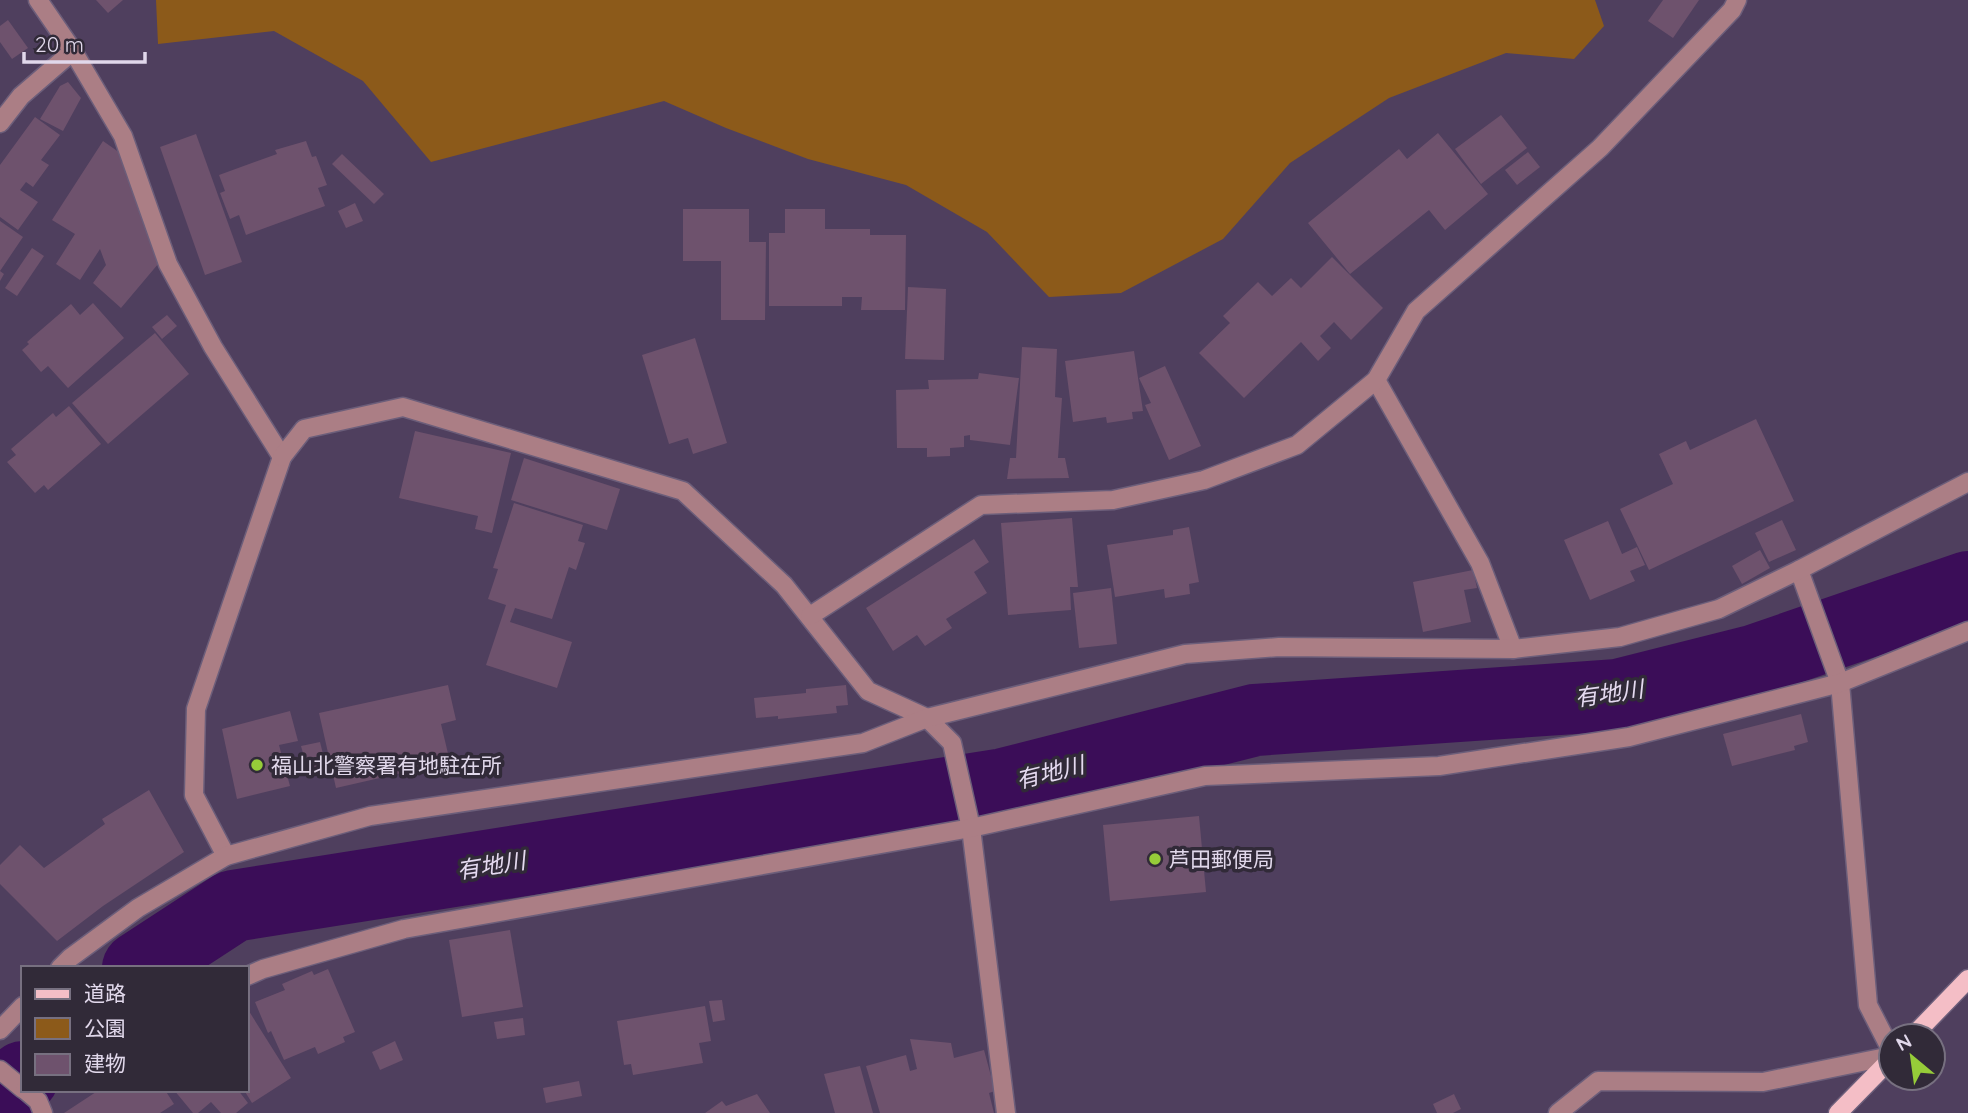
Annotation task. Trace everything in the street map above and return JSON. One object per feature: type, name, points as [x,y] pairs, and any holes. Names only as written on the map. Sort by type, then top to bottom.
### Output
[{"type":"main road","points":[[1927,1022],[1968,979]]},
{"type":"main road","points":[[1838,1113],[1877,1072]]},
{"type":"street","points":[[38,0],[73,51],[123,136],[168,264],[213,347],[282,457]]},
{"type":"street","points":[[810,616],[981,505],[1113,499],[1204,480],[1297,445],[1376,380],[1416,311],[1600,148],[1732,10],[1737,0]]},
{"type":"street","points":[[0,123],[21,96],[73,51]]},
{"type":"street","points":[[1376,380],[1480,563],[1513,649]]},
{"type":"street","points":[[226,856],[194,795],[196,709],[282,457],[304,429],[403,407],[683,491],[784,585],[868,691],[927,718],[952,743],[971,828],[1006,1113]]},
{"type":"street","points":[[62,966],[138,908],[226,856],[370,816],[863,743],[927,718],[1185,654],[1279,647],[1513,649],[1620,637],[1719,609],[1968,482]]},
{"type":"street","points":[[1799,570],[1840,683],[1868,1005],[1877,1023]]},
{"type":"street","points":[[248,976],[404,929],[971,828],[1205,776],[1439,766],[1629,737],[1840,683],[1968,631]]},
{"type":"street","points":[[0,1030],[21,1008]]},
{"type":"street","points":[[1558,1113],[1598,1080],[1763,1082],[1877,1060]]},
{"type":"street","points":[[0,1070],[21,1086]]},
{"type":"green space","points":[[156,0],[1595,0],[1604,26],[1574,59],[1506,53],[1389,98],[1290,163],[1223,239],[1121,293],[1049,297],[987,232],[906,185],[808,159],[664,101],[431,162],[363,81],[274,31],[158,44]]},
{"type":"building","points":[[96,0],[123,0],[108,13]]},
{"type":"building","points":[[1663,0],[1699,0],[1673,38],[1648,21]]},
{"type":"building","points":[[8,20],[28,48],[12,59],[0,42],[0,26]]},
{"type":"building","points":[[68,82],[81,98],[63,131],[40,119],[60,86]]},
{"type":"building","points":[[1501,115],[1527,148],[1481,184],[1455,149]]},
{"type":"building","points":[[35,117],[60,135],[41,160],[49,165],[33,187],[26,182],[20,190],[38,202],[18,230],[0,217],[0,165]]},
{"type":"building","points":[[1438,133],[1488,194],[1445,230],[1429,210],[1350,274],[1308,223],[1399,149],[1407,159]]},
{"type":"building","points":[[196,134],[242,262],[205,275],[160,147]]},
{"type":"building","points":[[103,141],[123,155],[164,257],[121,308],[93,283],[106,265],[100,249],[80,280],[56,264],[75,234],[52,220]]},
{"type":"building","points":[[306,141],[312,157],[316,156],[327,185],[318,188],[325,206],[246,235],[239,215],[230,219],[220,193],[225,191],[219,175],[277,154],[275,150]]},
{"type":"building","points":[[1528,152],[1540,167],[1517,185],[1505,170]]},
{"type":"building","points":[[342,154],[384,194],[374,204],[332,164]]},
{"type":"building","points":[[355,203],[363,221],[346,228],[338,211]]},
{"type":"building","points":[[683,209],[749,209],[749,242],[766,242],[765,320],[721,320],[721,261],[683,261]]},
{"type":"building","points":[[785,209],[825,209],[825,229],[870,229],[870,235],[906,235],[905,310],[861,310],[862,297],[842,297],[842,306],[769,306],[769,233],[785,233]]},
{"type":"building","points":[[0,221],[23,237],[0,271]]},
{"type":"building","points":[[32,248],[44,256],[17,296],[5,288]]},
{"type":"building","points":[[1332,257],[1383,308],[1351,340],[1334,322],[1320,336],[1331,348],[1318,361],[1301,342],[1244,398],[1199,353],[1230,323],[1223,316],[1258,282],[1272,296],[1291,278],[1301,288]]},
{"type":"building","points":[[908,287],[946,289],[944,360],[905,359]]},
{"type":"building","points":[[93,303],[124,338],[68,388],[48,366],[41,372],[22,350],[29,344],[27,342],[71,304],[80,315]]},
{"type":"building","points":[[167,315],[177,326],[162,339],[152,327]]},
{"type":"building","points":[[155,333],[189,374],[108,444],[72,403]]},
{"type":"building","points":[[695,338],[727,443],[693,454],[688,438],[669,444],[642,355]]},
{"type":"building","points":[[1022,347],[1057,349],[1055,397],[1062,398],[1058,458],[1065,458],[1069,478],[1007,479],[1010,458],[1016,458]]},
{"type":"building","points":[[1134,351],[1143,411],[1132,412],[1133,419],[1107,423],[1106,417],[1073,422],[1065,361]]},
{"type":"building","points":[[1165,366],[1201,446],[1169,460],[1145,405],[1151,403],[1139,378]]},
{"type":"building","points":[[979,373],[1019,378],[1010,445],[970,440],[970,435],[964,436],[964,447],[950,448],[950,456],[927,457],[927,448],[897,448],[896,390],[929,389],[928,380],[978,379]]},
{"type":"building","points":[[69,406],[101,444],[48,490],[44,485],[35,493],[7,462],[16,455],[11,449],[53,413],[56,417]]},
{"type":"building","points":[[1756,419],[1794,501],[1649,570],[1620,509],[1673,484],[1659,454],[1686,441],[1690,450]]},
{"type":"building","points":[[415,431],[511,453],[492,533],[475,529],[478,516],[399,498]]},
{"type":"building","points":[[524,458],[620,489],[607,530],[511,500]]},
{"type":"building","points":[[514,503],[583,525],[578,541],[585,543],[576,570],[569,567],[552,619],[515,608],[510,622],[572,642],[557,688],[486,665],[506,605],[488,599],[498,569],[493,568]]},
{"type":"building","points":[[1072,518],[1078,587],[1070,587],[1071,610],[1008,615],[1001,523]]},
{"type":"building","points":[[1782,520],[1796,550],[1769,562],[1755,533]]},
{"type":"building","points":[[1608,521],[1622,554],[1637,547],[1645,565],[1630,571],[1635,581],[1590,600],[1564,540]]},
{"type":"building","points":[[1189,527],[1199,582],[1189,584],[1190,594],[1165,598],[1164,589],[1115,597],[1107,545],[1173,535],[1173,530]]},
{"type":"building","points":[[974,539],[989,562],[974,572],[987,593],[946,619],[952,628],[925,646],[917,635],[893,651],[866,608]]},
{"type":"building","points":[[1760,550],[1770,568],[1742,584],[1732,566]]},
{"type":"building","points":[[1473,570],[1477,588],[1464,590],[1471,622],[1423,632],[1413,582]]},
{"type":"building","points":[[1111,588],[1117,644],[1079,648],[1073,593]]},
{"type":"building","points":[[448,685],[456,720],[441,724],[450,762],[336,788],[319,713]]},
{"type":"building","points":[[846,685],[848,705],[836,706],[837,713],[778,719],[778,716],[756,718],[754,698],[806,693],[806,689]]},
{"type":"building","name":"福山北警察署有地駐在所","points":[[290,711],[298,741],[279,745],[290,786],[237,799],[222,729]]},
{"type":"building","points":[[1801,714],[1808,742],[1794,746],[1795,750],[1732,766],[1723,734]]},
{"type":"building","points":[[320,742],[326,766],[308,771],[301,746]]},
{"type":"building","points":[[149,790],[184,852],[103,906],[57,941],[0,884],[0,865],[20,845],[44,868],[105,824],[102,819]]},
{"type":"building","points":[[1199,816],[1206,892],[1110,901],[1103,825]]},
{"type":"building","points":[[510,930],[523,1007],[462,1017],[449,940]]},
{"type":"building","points":[[328,969],[355,1032],[343,1037],[345,1042],[318,1054],[315,1047],[284,1060],[271,1031],[268,1033],[255,1002],[285,990],[282,984],[312,971],[314,975]]},
{"type":"building","points":[[722,1000],[725,1020],[713,1022],[709,1001]]},
{"type":"building","points":[[705,1006],[711,1041],[699,1043],[703,1063],[633,1075],[631,1064],[624,1065],[617,1021]]},
{"type":"building","points":[[248,1010],[291,1078],[252,1103],[245,1092],[248,1092]]},
{"type":"building","points":[[523,1018],[525,1035],[497,1039],[494,1022]]},
{"type":"building","points":[[910,1039],[951,1043],[954,1058],[984,1050],[995,1091],[989,1093],[994,1113],[880,1113],[866,1066],[906,1055],[910,1071],[917,1069]]},
{"type":"building","points":[[395,1041],[403,1060],[380,1070],[372,1052]]},
{"type":"building","points":[[860,1066],[873,1113],[835,1113],[824,1074]]},
{"type":"building","points":[[579,1081],[582,1096],[546,1103],[543,1088]]},
{"type":"building","points":[[96,1092],[166,1092],[174,1104],[160,1113],[64,1113]]},
{"type":"building","points":[[176,1092],[240,1092],[248,1103],[236,1113],[221,1113],[211,1102],[198,1113],[193,1113]]},
{"type":"building","points":[[757,1094],[770,1113],[705,1113],[722,1101],[726,1106]]},
{"type":"building","points":[[1454,1094],[1461,1109],[1453,1113],[1437,1113],[1433,1104]]},
{"type":"waterway","name":"有地川","points":[[141,966],[233,906],[1004,784],[1255,720],[1618,695],[1753,661],[1968,587]]},
{"type":"waterway","name":"有地川","points":[[0,1101],[21,1079]]},
{"type":"place","name":"福山北警察署有地駐在所","points":[[257,765]]},
{"type":"place","name":"芦田郵便局","points":[[1155,859]]}]
